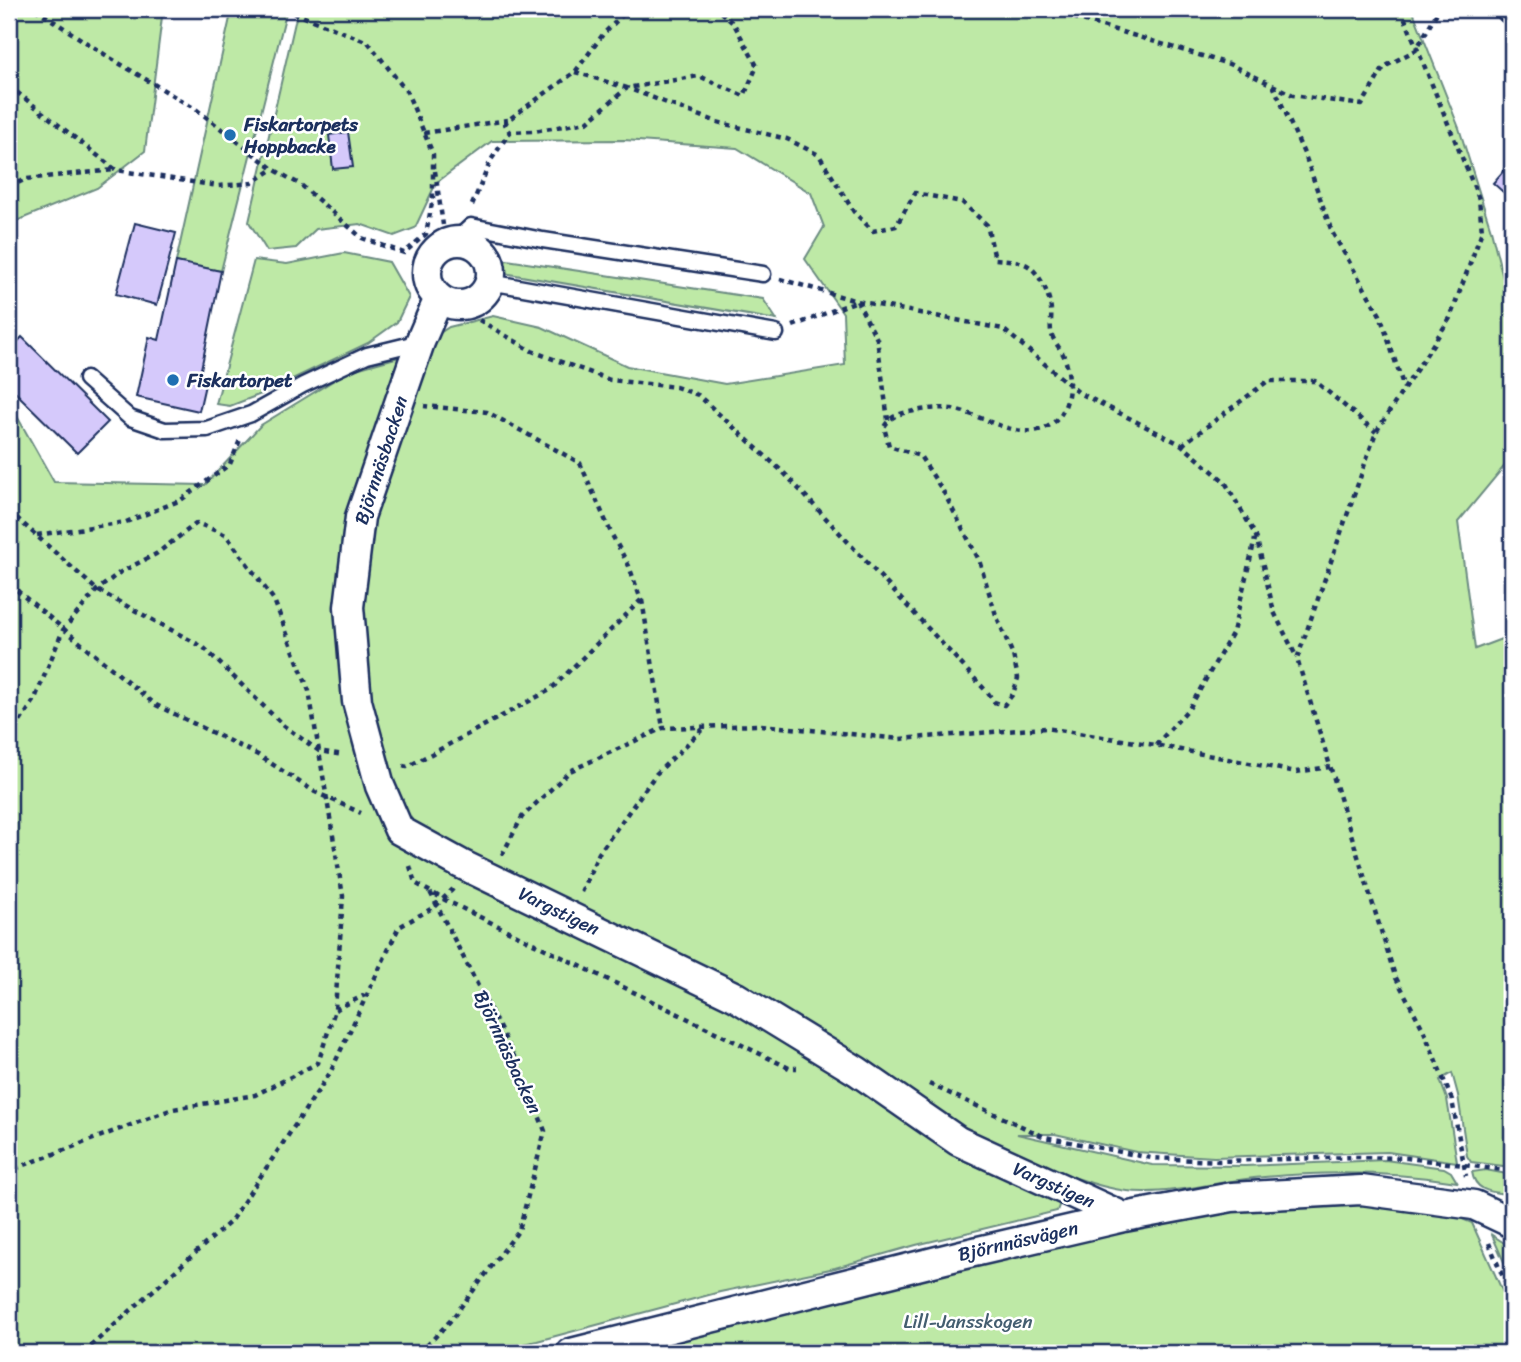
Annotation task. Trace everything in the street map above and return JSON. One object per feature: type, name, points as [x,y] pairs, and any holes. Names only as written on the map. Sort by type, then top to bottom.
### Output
[{"type":"street","name":"Björnnäsbacken","points":[[398,830],[380,786],[357,701],[349,607],[360,517],[420,342],[491,271],[482,250],[471,243],[451,242]]},
{"type":"street","points":[[451,242],[435,251],[426,271],[432,290],[464,297]]},
{"type":"street","name":"Vargstigen","points":[[398,830],[461,864],[736,998],[857,1071],[958,1141],[1124,1217]]},
{"type":"street","name":"Björnnäsvägen","points":[[571,1353],[922,1264],[1124,1217],[1232,1198],[1361,1190],[1474,1205],[1512,1223]]},
{"type":"lane","points":[[451,242],[471,226],[543,240],[763,274]]},
{"type":"lane","points":[[464,297],[501,284],[776,333]]},
{"type":"lane","points":[[86,379],[130,418],[165,430],[207,429],[251,414],[303,385],[367,355],[420,342]]},
{"type":"path","points":[[35,9],[197,110],[273,169],[301,185],[362,239],[404,253],[426,234],[433,198],[433,155]]},
{"type":"path","points":[[284,9],[368,42],[407,92],[433,155],[451,242]]},
{"type":"path","points":[[510,132],[534,131],[587,121],[627,88],[699,76],[744,96],[757,66],[734,24],[717,9]]},
{"type":"path","points":[[1045,9],[1229,64],[1293,95],[1362,105],[1384,67],[1416,51],[1439,9]]},
{"type":"path","points":[[1297,659],[1376,432],[1450,318],[1482,231],[1479,200],[1401,9]]},
{"type":"path","points":[[424,133],[508,120],[575,72],[604,33],[630,10]]},
{"type":"path","points":[[464,297],[479,320],[531,351],[610,380],[676,387],[698,395],[785,474],[994,702],[1004,705],[1013,694],[1018,678],[1013,655],[996,615],[979,560],[943,491],[920,456],[889,446],[884,427],[900,412],[944,409],[1020,432],[1053,423],[1067,406],[1069,393],[1066,359],[1051,334],[1051,307],[1041,280],[1030,266],[1016,261],[995,259],[987,225],[962,202],[915,193],[896,226],[873,231],[854,212],[819,155],[786,139],[717,121],[575,72]]},
{"type":"path","points":[[1272,85],[1307,158],[1332,232],[1380,315],[1404,388]]},
{"type":"path","points":[[9,86],[116,170]]},
{"type":"path","points":[[508,120],[505,124],[510,132]]},
{"type":"path","points":[[451,242],[491,160],[510,132]]},
{"type":"path","points":[[9,187],[26,179],[116,170],[218,187],[252,183],[273,169]]},
{"type":"path","points":[[763,274],[857,301],[1003,329],[1079,392],[1182,444],[1225,482],[1255,537],[1274,612],[1297,659],[1395,976],[1423,1028],[1452,1100],[1463,1166],[1474,1205],[1512,1299]]},
{"type":"path","points":[[776,333],[857,301]]},
{"type":"path","points":[[857,301],[877,339],[888,421]]},
{"type":"path","points":[[1182,444],[1268,382],[1315,382],[1376,432]]},
{"type":"path","points":[[418,400],[425,406],[487,412],[580,463],[629,566],[642,600],[663,728]]},
{"type":"path","points":[[36,535],[126,522],[181,500],[230,464],[251,414]]},
{"type":"path","points":[[9,511],[97,590],[203,647],[284,726],[319,751],[407,767],[550,690],[642,600]]},
{"type":"path","points":[[9,738],[34,701],[63,630],[97,590],[119,573],[156,554],[197,523],[226,535],[274,600],[309,691],[343,896],[335,1010],[318,1063],[255,1095],[173,1109],[9,1171]]},
{"type":"path","points":[[1155,745],[1190,707],[1233,632],[1255,537]]},
{"type":"path","points":[[9,584],[156,705],[258,755],[327,798],[398,830],[415,883],[789,1068],[803,1069]]},
{"type":"path","points":[[490,877],[522,817],[570,771],[663,728],[760,725],[900,739],[1045,728],[1155,745],[1296,772],[1330,767]]},
{"type":"path","points":[[570,916],[599,853],[656,774],[706,726]]},
{"type":"path","points":[[83,1353],[230,1222],[330,1073],[399,927],[436,905],[456,887],[461,864]]},
{"type":"path","name":"Björnnäsbacken","points":[[420,1353],[451,1320],[519,1230],[545,1131],[523,1074],[429,890]]},
{"type":"path","points":[[335,1010],[367,994]]},
{"type":"path","points":[[919,1079],[1045,1137],[1152,1158],[1220,1161],[1407,1158],[1512,1171]]},
{"type":"green space","points":[[9,9],[163,9],[145,151],[97,188],[9,224]]},
{"type":"green space","name":"Fiskartorpets Hoppbacke","points":[[232,9],[287,9],[221,271],[176,262]]},
{"type":"green space","points":[[298,9],[1412,9],[1459,128],[1491,230],[1512,314],[1512,457],[1458,522],[1475,649],[1512,635],[1512,1167],[1471,1162],[1467,1156],[1452,1073],[1440,1080],[1447,1099],[1457,1162],[1388,1152],[1214,1157],[1165,1154],[1136,1152],[1055,1134],[1017,1134],[1152,1165],[1245,1166],[1385,1160],[1444,1168],[1451,1172],[1457,1182],[1381,1174],[1330,1173],[1254,1178],[1160,1192],[1135,1192],[1099,1185],[1053,1170],[1060,1203],[1057,1211],[916,1245],[835,1268],[720,1292],[537,1341],[479,1353],[9,1353],[9,402],[54,482],[205,485],[261,425],[349,371],[406,355],[449,327],[493,316],[542,327],[627,366],[725,384],[845,365],[843,313],[805,259],[824,227],[811,193],[737,148],[624,140],[492,141],[436,183],[415,228],[394,236],[360,224],[316,229],[296,248],[267,251],[249,222]]},
{"type":"green space","points":[[344,253],[389,262],[409,297],[397,322],[368,343],[261,394],[230,406],[216,404],[254,260],[287,264]]},
{"type":"green space","points":[[507,260],[763,299],[777,320],[504,273],[500,265]]},
{"type":"green space","points":[[1486,1170],[1512,1175],[1512,1195],[1481,1188],[1472,1172]]},
{"type":"green space","name":"Lill-Jansskogen","points":[[1347,1202],[1448,1213],[1472,1223],[1506,1299],[1512,1323],[1512,1353],[614,1353],[1004,1254],[1221,1212]]},
{"type":"green space","points":[[1492,1235],[1512,1248],[1512,1280]]},
{"type":"building","points":[[348,132],[353,167],[333,169],[329,135]]},
{"type":"building","points":[[1512,161],[1512,200],[1493,183]]},
{"type":"building","points":[[135,223],[176,233],[157,305],[116,294]]},
{"type":"building","points":[[176,262],[221,271],[199,379],[206,380],[199,411],[136,397],[149,337],[159,340]]},
{"type":"building","points":[[22,337],[108,422],[77,453],[9,386],[9,351]]},
{"type":"place","name":"Fiskartorpets Hoppbacke","points":[[230,135]]},
{"type":"place","name":"Fiskartorpet","points":[[173,380]]}]
